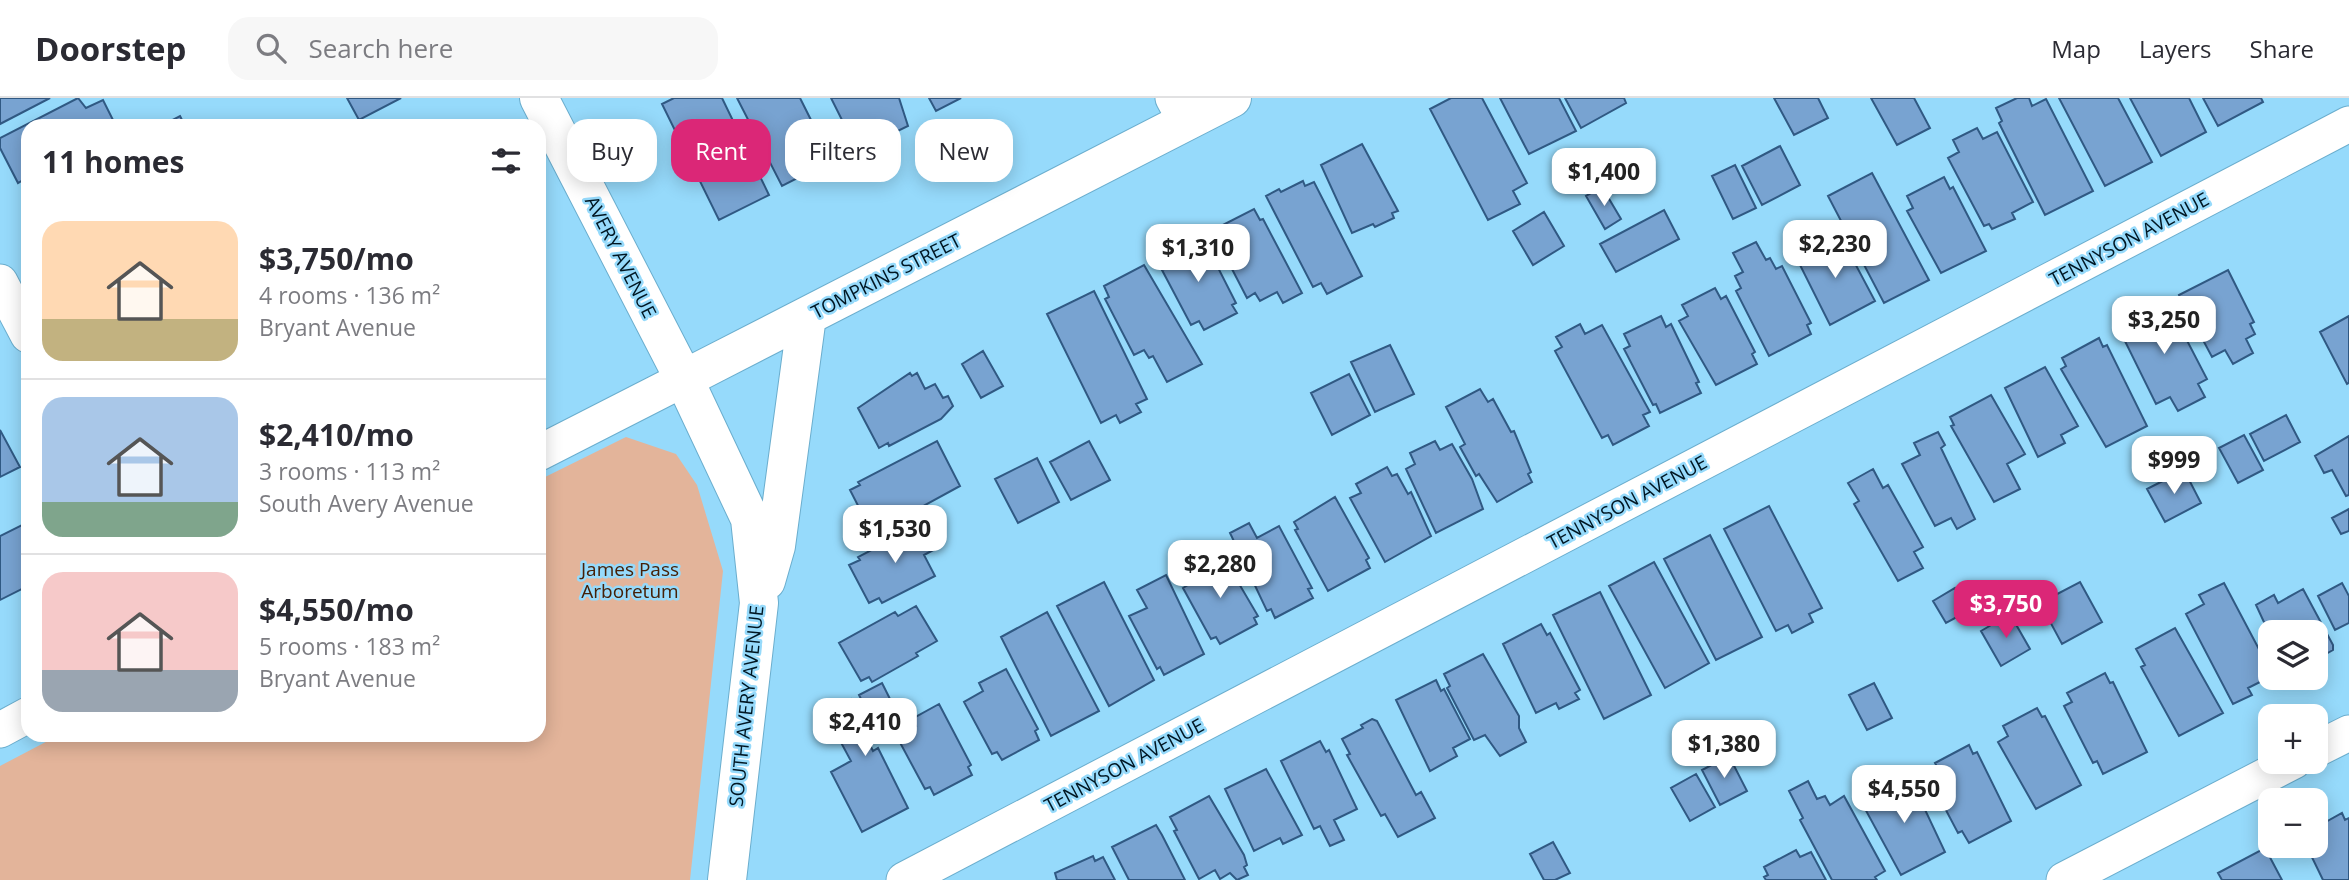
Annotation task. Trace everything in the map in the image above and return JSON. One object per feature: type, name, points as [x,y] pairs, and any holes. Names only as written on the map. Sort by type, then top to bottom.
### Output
[{"type":"street","name":"AVERY AVENUE","points":[[539,98],[684,379]]},
{"type":"street","name":"TOMPKINS STREET","points":[[546,449],[807,316],[1180,110],[1232,98]]},
{"type":"street","name":"TENNYSON AVENUE","points":[[904,880],[2349,124]]},
{"type":"street","points":[[0,282],[21,322]]},
{"type":"street","points":[[759,603],[776,546],[807,316]]},
{"type":"street","name":"SOUTH AVERY AVENUE","points":[[684,379],[750,519],[759,603],[727,880]]},
{"type":"street","points":[[0,730],[21,720]]},
{"type":"street","points":[[2328,744],[2349,733]]},
{"type":"street","points":[[2064,880],[2269,774]]},
{"type":"green space","name":"James Pass Arboretum","points":[[626,437],[676,454],[697,485],[723,571],[690,880],[0,880],[0,766],[46,742],[546,742],[546,477]]},
{"type":"building","points":[[0,98],[50,98],[0,124]]},
{"type":"building","points":[[78,98],[86,108],[103,100],[112,119],[37,119]]},
{"type":"building","points":[[347,98],[401,98],[361,119]]},
{"type":"building","points":[[674,98],[722,98],[732,119],[671,119],[671,122],[662,104]]},
{"type":"building","points":[[737,98],[800,98],[810,119],[785,119],[785,182],[790,182],[782,186],[771,164],[771,119],[748,119]]},
{"type":"building","points":[[831,98],[899,98],[908,126],[901,129],[901,119],[842,119]]},
{"type":"building","points":[[929,98],[961,98],[936,111]]},
{"type":"building","points":[[1451,98],[1482,98],[1527,183],[1513,191],[1520,204],[1488,220],[1430,109]]},
{"type":"building","points":[[1500,98],[1559,98],[1576,131],[1529,154]]},
{"type":"building","points":[[1565,98],[1624,98],[1626,103],[1581,128]]},
{"type":"building","points":[[1774,98],[1818,98],[1828,118],[1794,135]]},
{"type":"building","points":[[1871,98],[1914,98],[1930,128],[1897,145]]},
{"type":"building","points":[[2017,98],[2029,98],[2032,106],[2046,99],[2093,191],[2045,215],[1999,123],[2002,121],[1996,108]]},
{"type":"building","points":[[2059,98],[2118,98],[2152,162],[2105,186]]},
{"type":"building","points":[[2130,98],[2189,98],[2206,132],[2161,156]]},
{"type":"building","points":[[2203,98],[2261,98],[2263,102],[2218,126]]},
{"type":"building","points":[[21,127],[21,181],[18,183],[0,148],[0,138]]},
{"type":"building","points":[[1977,128],[1983,139],[1997,132],[2033,202],[2012,213],[2015,219],[1992,229],[1989,224],[1984,226],[1948,158],[1959,152],[1953,140]]},
{"type":"building","points":[[1362,144],[1398,211],[1392,213],[1394,218],[1352,233],[1321,165]]},
{"type":"building","points":[[1780,146],[1800,185],[1762,205],[1742,166]]},
{"type":"building","points":[[1735,165],[1756,208],[1733,219],[1712,176]]},
{"type":"building","points":[[1872,173],[1929,280],[1884,303],[1828,196]]},
{"type":"building","points":[[1944,177],[1950,189],[1953,187],[1986,251],[1941,273],[1907,211],[1913,208],[1907,196]]},
{"type":"building","points":[[1303,181],[1305,186],[1314,182],[1362,276],[1327,294],[1321,283],[1313,287],[1266,196]]},
{"type":"building","points":[[700,182],[763,182],[769,195],[719,220]]},
{"type":"building","points":[[1602,187],[1621,219],[1605,229],[1586,196]]},
{"type":"building","points":[[1254,209],[1260,220],[1263,219],[1302,293],[1283,303],[1277,292],[1260,301],[1255,293],[1247,298],[1218,242],[1221,240],[1215,229]]},
{"type":"building","points":[[1664,210],[1679,239],[1616,272],[1600,244]]},
{"type":"building","points":[[1544,212],[1564,246],[1533,265],[1513,231]]},
{"type":"building","points":[[1199,237],[1205,249],[1208,248],[1236,303],[1232,305],[1237,313],[1204,330],[1199,321],[1191,325],[1162,270],[1165,269],[1160,257]]},
{"type":"building","points":[[1826,239],[1829,245],[1842,239],[1875,301],[1830,325],[1795,255]]},
{"type":"building","points":[[1756,242],[1766,260],[1770,258],[1776,269],[1782,266],[1811,323],[1807,325],[1811,334],[1769,356],[1736,291],[1741,288],[1735,276],[1743,272],[1733,253]]},
{"type":"building","points":[[1144,265],[1202,364],[1167,382],[1153,356],[1149,358],[1144,350],[1134,355],[1105,299],[1109,297],[1104,286]]},
{"type":"building","points":[[2228,270],[2254,322],[2250,324],[2255,334],[2246,339],[2253,353],[2233,364],[2225,350],[2212,357],[2179,295]]},
{"type":"building","points":[[1715,288],[1721,299],[1726,296],[1755,352],[1752,354],[1757,364],[1716,385],[1679,321],[1688,316],[1682,305]]},
{"type":"building","points":[[1094,291],[1147,399],[1136,404],[1141,412],[1120,423],[1116,415],[1101,423],[1047,314]]},
{"type":"building","points":[[2166,300],[2207,379],[2198,384],[2205,397],[2178,411],[2170,397],[2156,404],[2117,325]]},
{"type":"building","points":[[1661,316],[1666,327],[1671,324],[1699,382],[1696,383],[1701,393],[1660,413],[1656,404],[1653,405],[1624,349],[1630,346],[1624,334]]},
{"type":"building","points":[[2349,316],[2349,383],[2347,384],[2320,332]]},
{"type":"building","points":[[1580,324],[1585,334],[1602,325],[1650,412],[1643,415],[1649,426],[1613,445],[1608,435],[1602,438],[1555,351],[1562,347],[1556,337]]},
{"type":"building","points":[[2099,338],[2103,347],[2107,345],[2147,426],[2106,447],[2061,369],[2066,366],[2062,358]]},
{"type":"building","points":[[1390,345],[1414,394],[1375,412],[1351,362]]},
{"type":"building","points":[[983,351],[1003,386],[981,398],[962,364]]},
{"type":"building","points":[[2045,367],[2078,426],[2061,435],[2065,443],[2038,457],[2005,388]]},
{"type":"building","points":[[910,373],[912,376],[917,373],[925,389],[935,384],[943,398],[948,396],[953,406],[941,419],[889,446],[888,443],[879,448],[858,408]]},
{"type":"building","points":[[1349,374],[1370,415],[1332,435],[1311,393]]},
{"type":"building","points":[[1480,389],[1488,402],[1493,399],[1511,432],[1514,431],[1531,472],[1528,474],[1532,482],[1497,502],[1479,474],[1476,476],[1460,447],[1465,444],[1446,407]]},
{"type":"building","points":[[1991,395],[2025,454],[2007,464],[2020,489],[1994,502],[1951,426],[1954,425],[1950,417]]},
{"type":"building","points":[[2286,415],[2300,442],[2264,461],[2250,434]]},
{"type":"building","points":[[0,430],[20,467],[0,477]]},
{"type":"building","points":[[1938,432],[1945,445],[1941,448],[1975,519],[1957,529],[1951,518],[1935,526],[1902,464],[1920,455],[1914,443]]},
{"type":"building","points":[[2244,435],[2263,470],[2238,483],[2219,448]]},
{"type":"building","points":[[2349,436],[2349,495],[2346,496],[2332,470],[2324,473],[2315,456]]},
{"type":"building","points":[[937,441],[960,486],[883,528],[880,523],[870,529],[850,490],[860,485],[858,482]]},
{"type":"building","points":[[1089,441],[1110,480],[1071,500],[1050,462]]},
{"type":"building","points":[[1435,441],[1440,450],[1452,444],[1472,479],[1483,509],[1436,533],[1406,469],[1415,464],[1410,453]]},
{"type":"building","points":[[1037,458],[1059,502],[1018,523],[995,479]]},
{"type":"building","points":[[1387,467],[1392,476],[1397,474],[1408,494],[1411,492],[1431,536],[1385,562],[1350,498],[1361,493],[1356,484]]},
{"type":"building","points":[[1873,469],[1883,488],[1888,485],[1923,547],[1914,552],[1923,568],[1898,581],[1854,504],[1859,501],[1848,483]]},
{"type":"building","points":[[2184,470],[2201,503],[2165,522],[2147,489]]},
{"type":"building","points":[[1335,497],[1369,558],[1366,560],[1370,568],[1328,591],[1295,530],[1298,529],[1294,522]]},
{"type":"building","points":[[1769,506],[1822,608],[1809,614],[1813,622],[1792,633],[1788,625],[1776,631],[1724,529]]},
{"type":"building","points":[[2349,509],[2349,531],[2341,534],[2332,518]]},
{"type":"building","points":[[923,523],[937,548],[924,555],[935,576],[882,603],[879,598],[869,603],[849,565],[860,560],[858,557]]},
{"type":"building","points":[[1249,523],[1257,538],[1279,526],[1312,588],[1308,589],[1313,598],[1275,618],[1271,609],[1267,611],[1230,533]]},
{"type":"building","points":[[21,526],[21,590],[0,600],[0,536]]},
{"type":"building","points":[[1710,535],[1762,637],[1716,660],[1664,559]]},
{"type":"building","points":[[1218,548],[1258,616],[1254,618],[1257,624],[1220,644],[1216,637],[1211,639],[1183,588],[1201,577],[1197,569],[1209,562],[1205,555]]},
{"type":"building","points":[[1654,562],[1709,663],[1665,688],[1609,586]]},
{"type":"building","points":[[1166,575],[1204,654],[1164,675],[1160,667],[1157,669],[1129,616],[1147,608],[1137,590]]},
{"type":"building","points":[[1104,582],[1154,680],[1109,706],[1057,606]]},
{"type":"building","points":[[2080,582],[2102,622],[2062,644],[2040,603]]},
{"type":"building","points":[[2224,583],[2258,647],[2258,683],[2248,688],[2252,695],[2233,704],[2186,614],[2204,604],[2199,595]]},
{"type":"building","points":[[2342,583],[2349,596],[2349,623],[2335,630],[2318,596]]},
{"type":"building","points":[[1955,588],[1968,611],[1946,623],[1933,601]]},
{"type":"building","points":[[2303,589],[2320,620],[2263,620],[2256,605],[2274,595],[2278,603]]},
{"type":"building","points":[[1600,592],[1651,695],[1604,719],[1553,615]]},
{"type":"building","points":[[916,606],[937,641],[916,653],[918,656],[872,682],[869,677],[861,681],[839,643],[895,612],[898,616]]},
{"type":"building","points":[[1047,612],[1099,711],[1051,736],[1001,637]]},
{"type":"building","points":[[2010,614],[2030,649],[2001,666],[1981,631]]},
{"type":"building","points":[[1541,624],[1547,635],[1550,633],[1580,690],[1575,693],[1579,699],[1559,709],[1556,703],[1536,713],[1503,644]]},
{"type":"building","points":[[2175,628],[2223,713],[2179,736],[2141,667],[2145,665],[2136,649]]},
{"type":"building","points":[[2328,636],[2333,645],[2333,650],[2328,653]]},
{"type":"building","points":[[1483,654],[1519,716],[1519,728],[1526,742],[1500,756],[1485,735],[1474,740],[1447,688],[1450,686],[1444,674]]},
{"type":"building","points":[[1006,669],[1038,729],[1035,731],[1039,740],[1002,760],[997,752],[992,754],[964,702],[983,691],[979,683]]},
{"type":"building","points":[[2105,673],[2110,683],[2113,682],[2147,752],[2103,774],[2097,761],[2093,763],[2064,706],[2072,702],[2067,693]]},
{"type":"building","points":[[1436,680],[1441,691],[1444,689],[1470,739],[1453,748],[1457,756],[1430,771],[1396,700]]},
{"type":"building","points":[[882,683],[900,719],[877,731],[879,735],[868,741],[873,751],[878,748],[908,808],[862,832],[831,772],[851,761],[837,735],[829,739],[818,716],[851,699],[863,721],[870,717],[859,695]]},
{"type":"building","points":[[1874,683],[1892,718],[1867,730],[1849,695]]},
{"type":"building","points":[[939,704],[971,765],[968,767],[972,775],[934,795],[930,787],[925,789],[897,737],[916,726],[912,719]]},
{"type":"building","points":[[2037,708],[2042,717],[2045,716],[2081,785],[2036,809],[1998,742],[2008,736],[2003,726]]},
{"type":"building","points":[[1372,719],[1377,721],[1416,795],[1421,792],[1435,818],[1398,837],[1385,814],[1381,816],[1347,755],[1350,754],[1342,739],[1363,728],[1361,725]]},
{"type":"building","points":[[1320,741],[1326,752],[1329,750],[1357,809],[1334,820],[1344,840],[1330,846],[1320,826],[1314,829],[1281,761]]},
{"type":"building","points":[[1969,745],[1973,754],[1977,752],[2011,821],[1969,843],[1962,831],[1958,833],[1929,778],[1940,772],[1935,763]]},
{"type":"building","points":[[1729,756],[1747,791],[1720,805],[1702,770]]},
{"type":"building","points":[[1266,769],[1302,835],[1283,844],[1280,838],[1254,851],[1225,789]]},
{"type":"building","points":[[1696,774],[1715,807],[1690,821],[1671,788]]},
{"type":"building","points":[[1901,776],[1906,785],[1912,782],[1945,852],[1901,875],[1864,807],[1873,802],[1868,794]]},
{"type":"building","points":[[1808,781],[1817,799],[1825,796],[1830,805],[1844,796],[1885,871],[1875,877],[1877,880],[1832,880],[1800,820],[1803,818],[1789,791]]},
{"type":"building","points":[[1209,796],[1244,855],[1247,865],[1244,867],[1248,875],[1237,880],[1230,873],[1220,879],[1215,870],[1199,879],[1174,831],[1177,830],[1170,817]]},
{"type":"building","points":[[2342,813],[2345,820],[2349,818],[2349,880],[2323,880],[2312,858],[2328,858],[2328,821]]},
{"type":"building","points":[[1156,825],[1185,880],[1129,880],[1112,847]]},
{"type":"building","points":[[1553,842],[1570,873],[1555,880],[1544,880],[1530,854]]},
{"type":"building","points":[[1796,850],[1800,857],[1811,852],[1826,880],[1766,880],[1764,877],[1768,875],[1764,867]]},
{"type":"building","points":[[2258,852],[2258,858],[2270,858],[2282,880],[2222,880],[2218,873]]},
{"type":"building","points":[[1093,856],[1095,861],[1103,857],[1115,880],[1057,880],[1055,873]]}]
